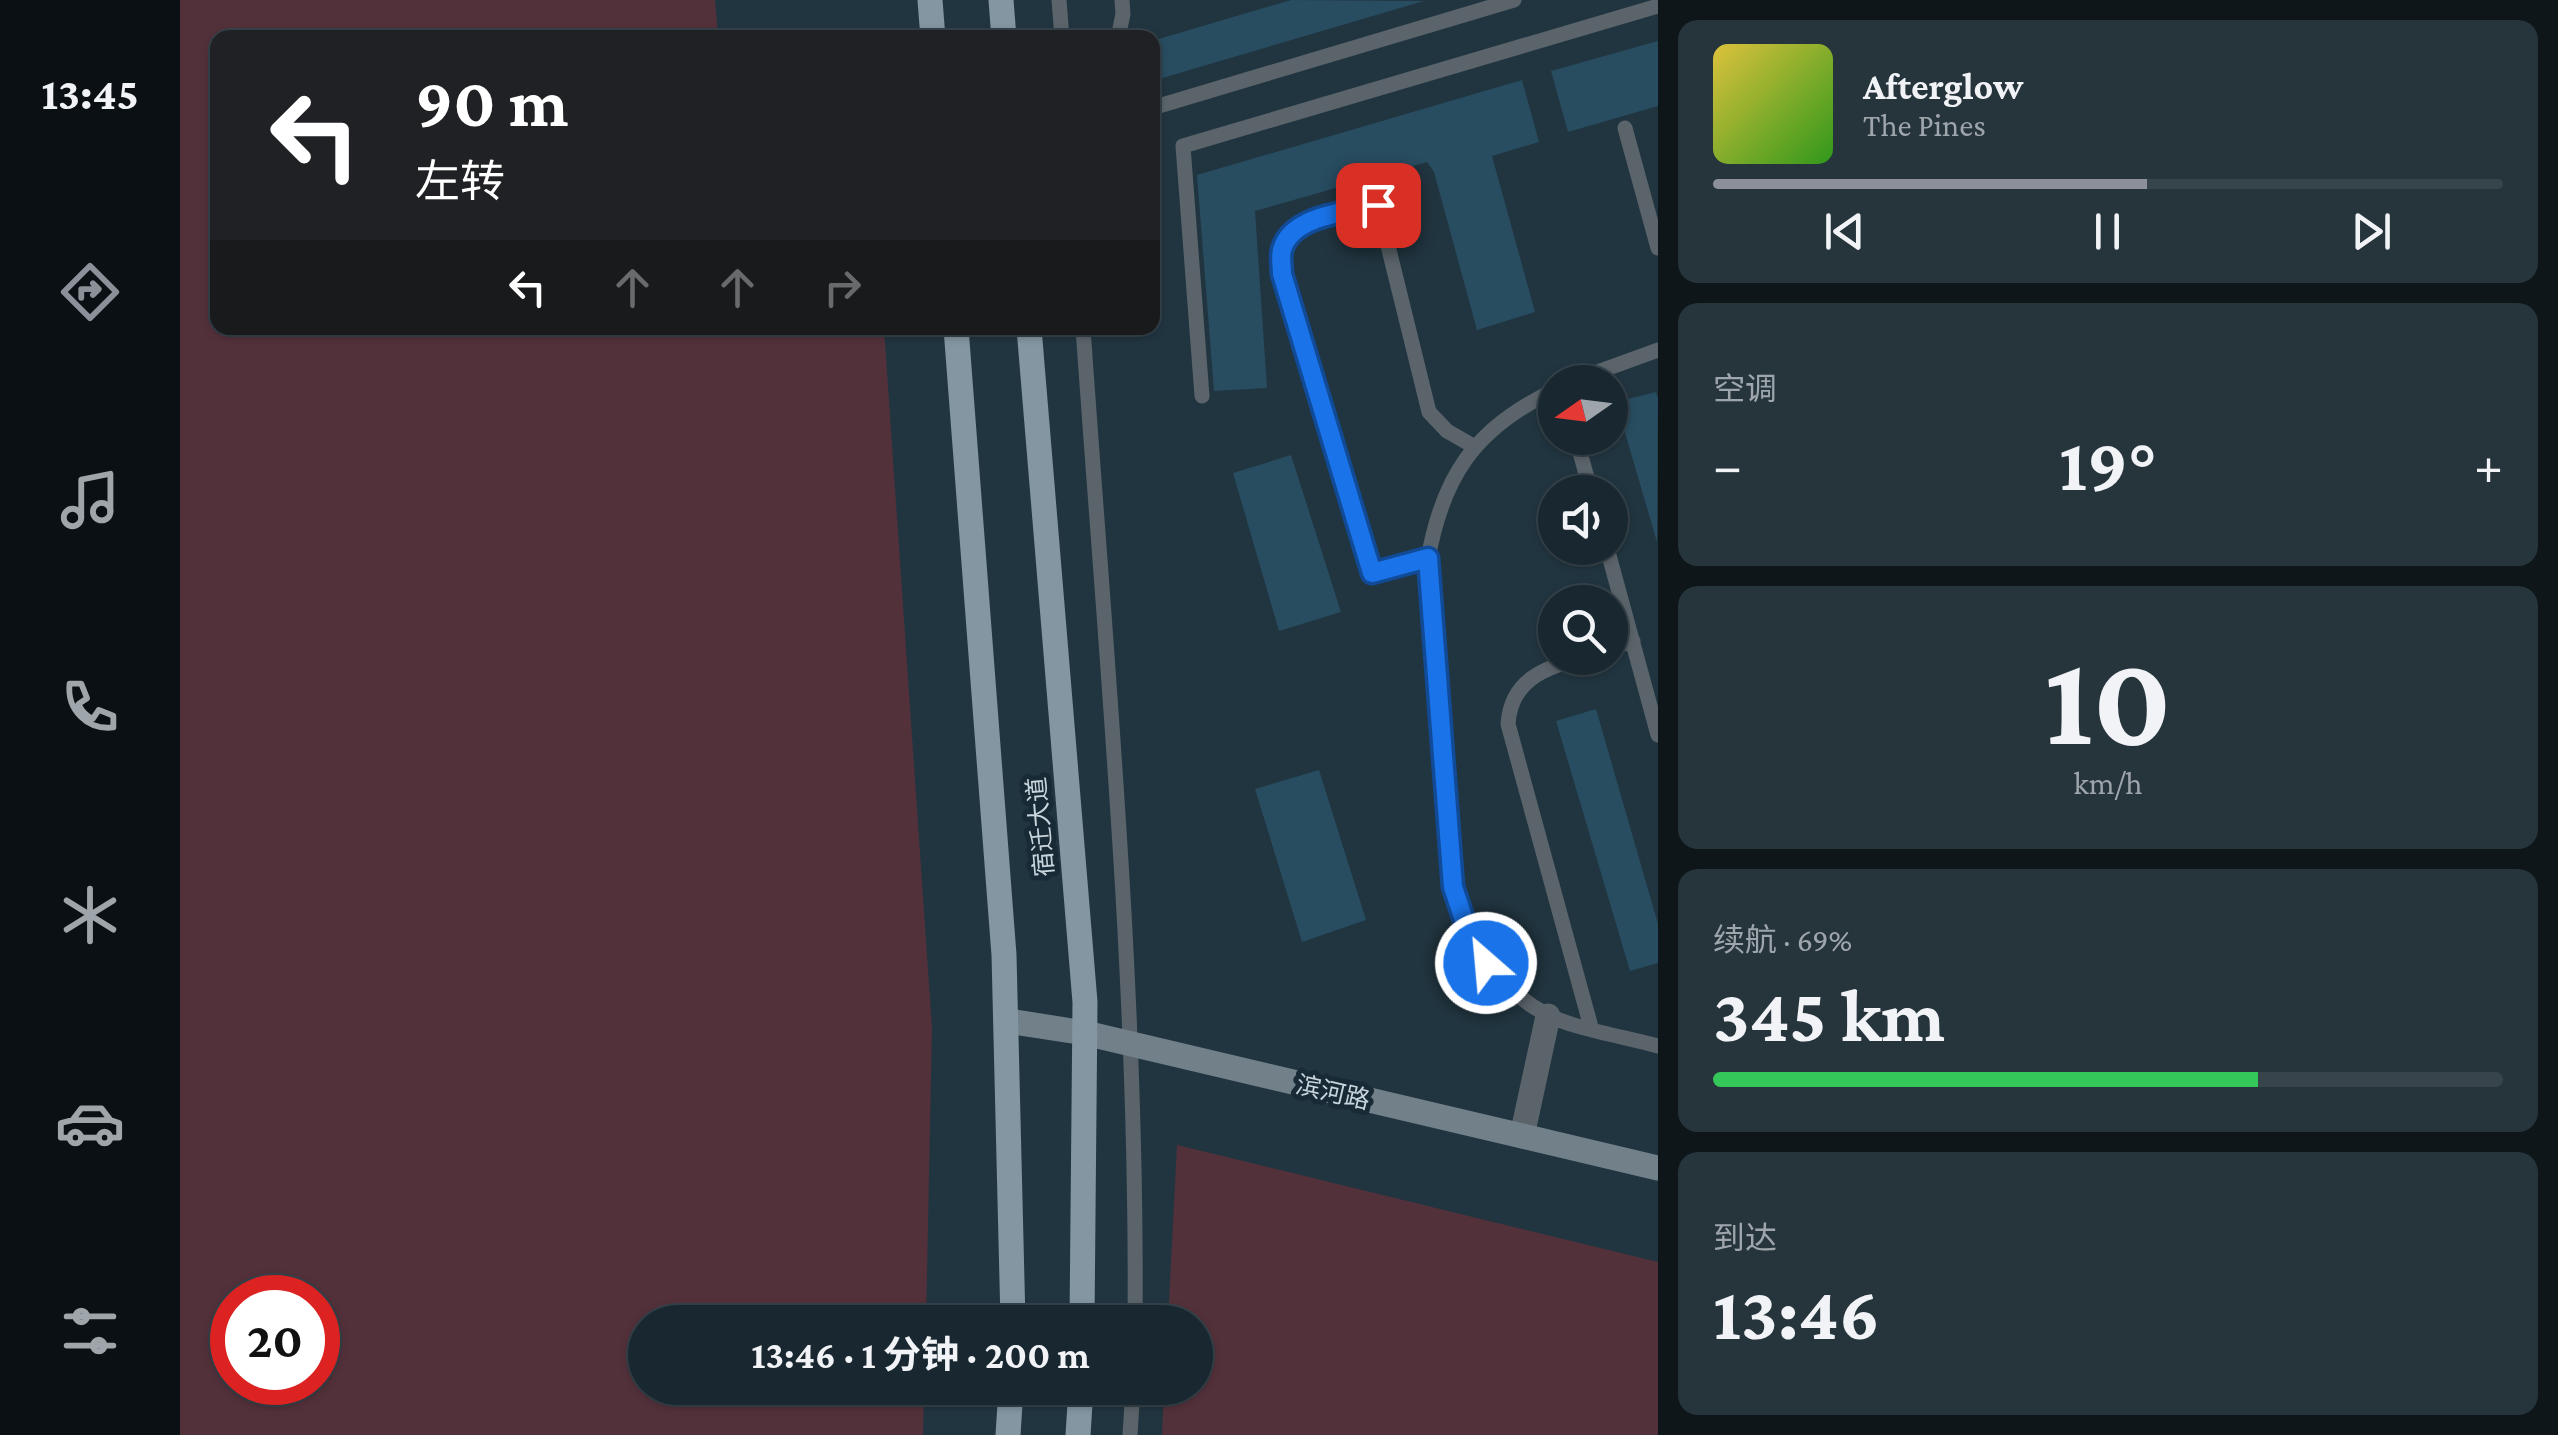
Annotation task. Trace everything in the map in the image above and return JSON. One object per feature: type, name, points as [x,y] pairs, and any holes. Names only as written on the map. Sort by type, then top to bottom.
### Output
[{"type":"main road","points":[[930,0],[932,30]]},
{"type":"main road","points":[[1001,0],[1003,30]]},
{"type":"main road","name":"宿迁大道","points":[[957,335],[1008,1021],[1012,1305]]},
{"type":"main road","name":"宿迁大道","points":[[1030,335],[1085,1033],[1082,1305]]},
{"type":"main road","name":"滨河路","points":[[1008,1021],[1085,1033],[1658,1168]]},
{"type":"main road","points":[[1008,1435],[1010,1405]]},
{"type":"main road","points":[[1078,1435],[1079,1405]]},
{"type":"street","points":[[1522,1136],[1548,1016]]},
{"type":"lane","points":[[1059,0],[1061,30]]},
{"type":"lane","points":[[1120,30],[1122,0]]},
{"type":"lane","points":[[1160,106],[1514,0]]},
{"type":"lane","points":[[1202,396],[1183,146],[1658,6]]},
{"type":"lane","points":[[1625,128],[1658,248]]},
{"type":"lane","points":[[1428,558],[1372,573],[1282,274],[1282,250],[1292,232],[1306,222],[1378,205],[1428,412],[1447,431],[1475,447]]},
{"type":"lane","points":[[1083,335],[1133,1044],[1134,1305]]},
{"type":"lane","points":[[1617,365],[1658,350]]},
{"type":"lane","points":[[1538,400],[1488,430],[1456,472],[1437,514],[1428,558],[1453,887],[1466,926],[1486,963],[1511,990],[1548,1016],[1658,1046]]},
{"type":"lane","points":[[1611,565],[1633,641],[1651,680],[1658,736]]},
{"type":"lane","points":[[1628,643],[1633,641]]},
{"type":"lane","points":[[1538,673],[1514,695],[1508,724],[1590,1027]]},
{"type":"lane","points":[[1130,1435],[1132,1405]]},
{"type":"shaded area","points":[[180,0],[715,0],[717,30],[210,30],[210,335],[884,335],[932,1028],[926,1305],[628,1305],[628,1405],[924,1405],[923,1435],[180,1435]]},
{"type":"shaded area","points":[[1177,1145],[1658,1262],[1658,1435],[1162,1435],[1163,1405],[1213,1405],[1213,1305],[1169,1305]]},
{"type":"building","points":[[1291,0],[1424,1],[1160,79],[1160,39]]},
{"type":"building","points":[[1658,41],[1658,106],[1568,132],[1551,71]]},
{"type":"building","points":[[1522,80],[1539,142],[1492,156],[1535,312],[1477,330],[1434,172],[1427,162],[1255,211],[1267,388],[1214,391],[1197,175]]},
{"type":"building","points":[[1656,392],[1658,398],[1657,542],[1628,443],[1628,399]]},
{"type":"building","points":[[1291,455],[1341,612],[1279,631],[1233,473]]},
{"type":"building","points":[[1596,709],[1658,924],[1658,963],[1630,971],[1556,721]]},
{"type":"building","points":[[1319,770],[1366,920],[1302,942],[1255,789]]},
{"type":"route","points":[[1378,205],[1306,222],[1292,232],[1282,250],[1282,274],[1372,573],[1428,558],[1453,887],[1466,926],[1486,963]]}]
